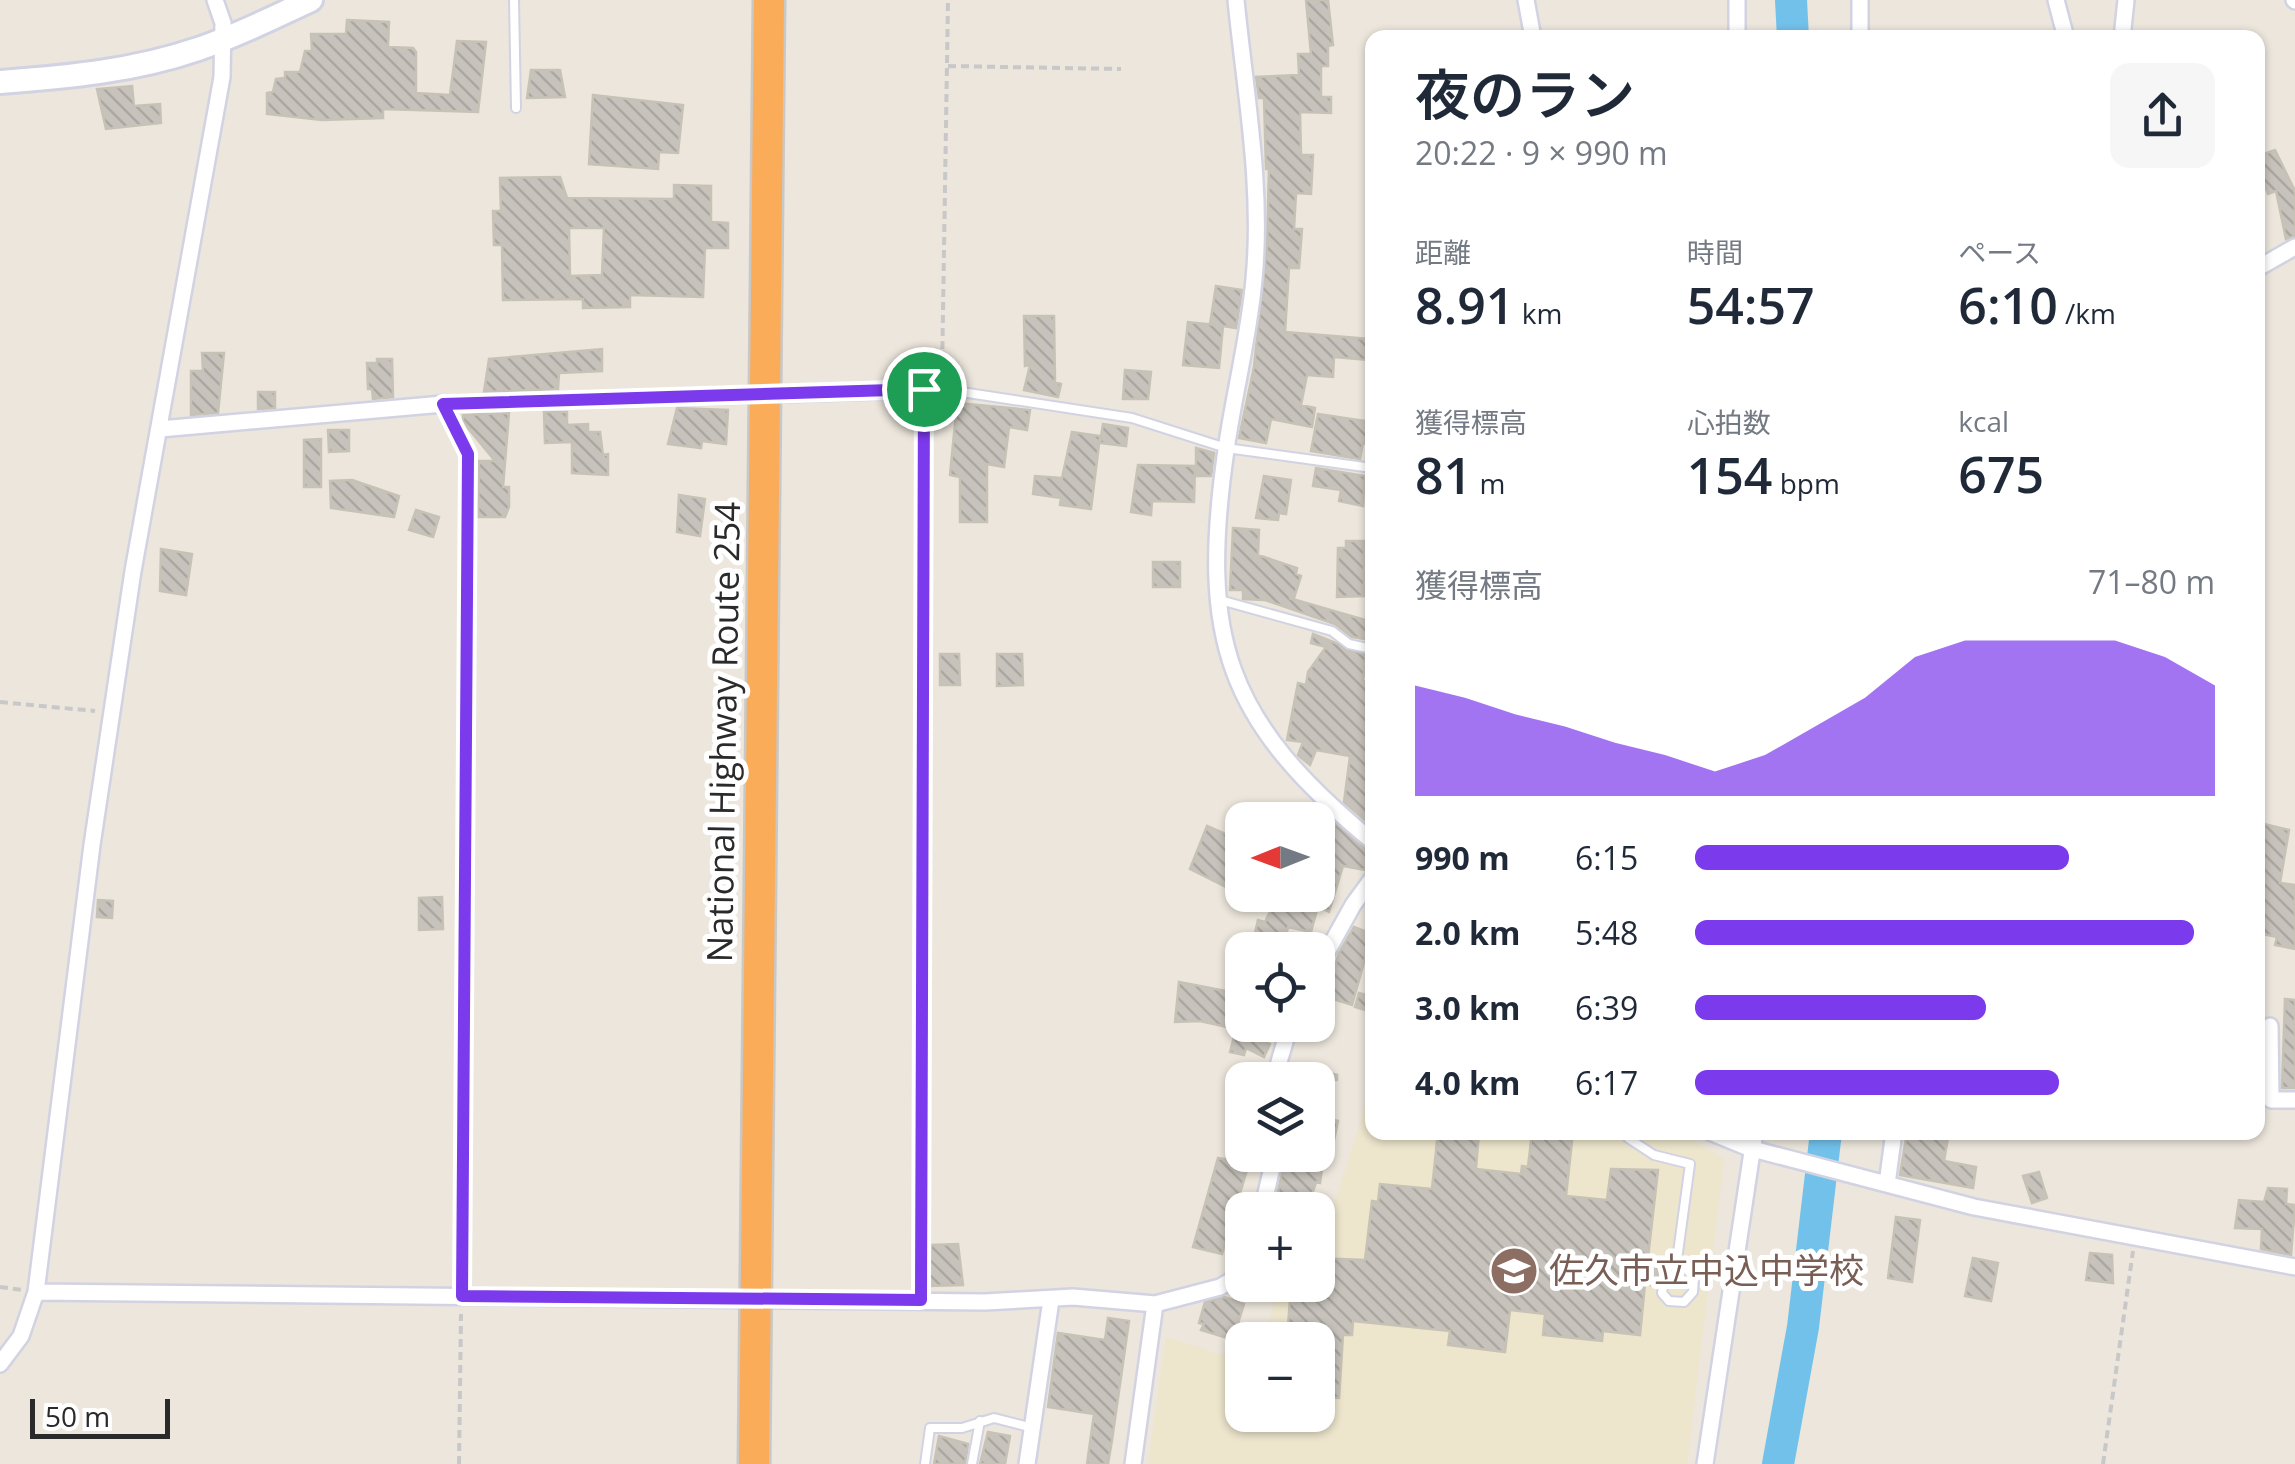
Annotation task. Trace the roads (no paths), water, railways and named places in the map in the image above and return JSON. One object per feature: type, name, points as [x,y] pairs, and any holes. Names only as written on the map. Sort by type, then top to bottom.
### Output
[{"type":"highway","name":"National Highway Route 254","points":[[754,1464],[769,0]]},
{"type":"street","points":[[0,1364],[26,1326],[36,1292],[92,844],[222,76],[224,39],[215,0]]},
{"type":"street","points":[[0,82],[135,66],[224,39],[311,0]]},
{"type":"street","points":[[1236,0],[1254,163],[1256,248],[1238,391],[1226,448],[1215,598],[1230,662],[1272,742],[1311,788],[1365,835]]},
{"type":"street","points":[[1526,0],[1532,30]]},
{"type":"street","points":[[1737,0],[1737,30]]},
{"type":"street","points":[[1860,0],[1860,30]]},
{"type":"street","points":[[2056,0],[2064,30]]},
{"type":"street","points":[[2123,30],[2126,0]]},
{"type":"street","points":[[2265,264],[2295,247]]},
{"type":"street","points":[[160,428],[443,404],[942,389]]},
{"type":"street","points":[[1335,936],[1365,888]]},
{"type":"street","points":[[2270,1026],[2272,1100],[2295,1100]]},
{"type":"street","points":[[1886,1184],[1893,1140]]},
{"type":"street","points":[[1705,1464],[1753,1144],[1974,1206],[2295,1268]]},
{"type":"street","points":[[36,1292],[921,1300],[1073,1297],[1156,1304],[1225,1285]]},
{"type":"street","points":[[1028,1464],[1051,1300]]},
{"type":"street","points":[[1133,1464],[1156,1304]]},
{"type":"lane","points":[[514,0],[516,108]]},
{"type":"lane","points":[[942,389],[1132,418],[1226,448],[1365,467]]},
{"type":"lane","points":[[1215,598],[1332,632],[1348,644],[1365,648]]},
{"type":"lane","points":[[1631,1140],[1654,1156],[1690,1164],[1677,1260],[1666,1270],[1662,1293],[1669,1301],[1684,1302],[1693,1292],[1694,1277],[1677,1260]]},
{"type":"lane","points":[[924,1464],[930,1428],[962,1428],[994,1418],[1033,1428]]},
{"type":"lane","points":[[972,1464],[980,1421]]},
{"type":"waterway","points":[[1791,0],[1793,30]]},
{"type":"waterway","points":[[1778,1464],[1803,1327],[1825,1140]]},
{"type":"place","name":"佐久市立中込中学校","points":[[1514,1271]]}]
